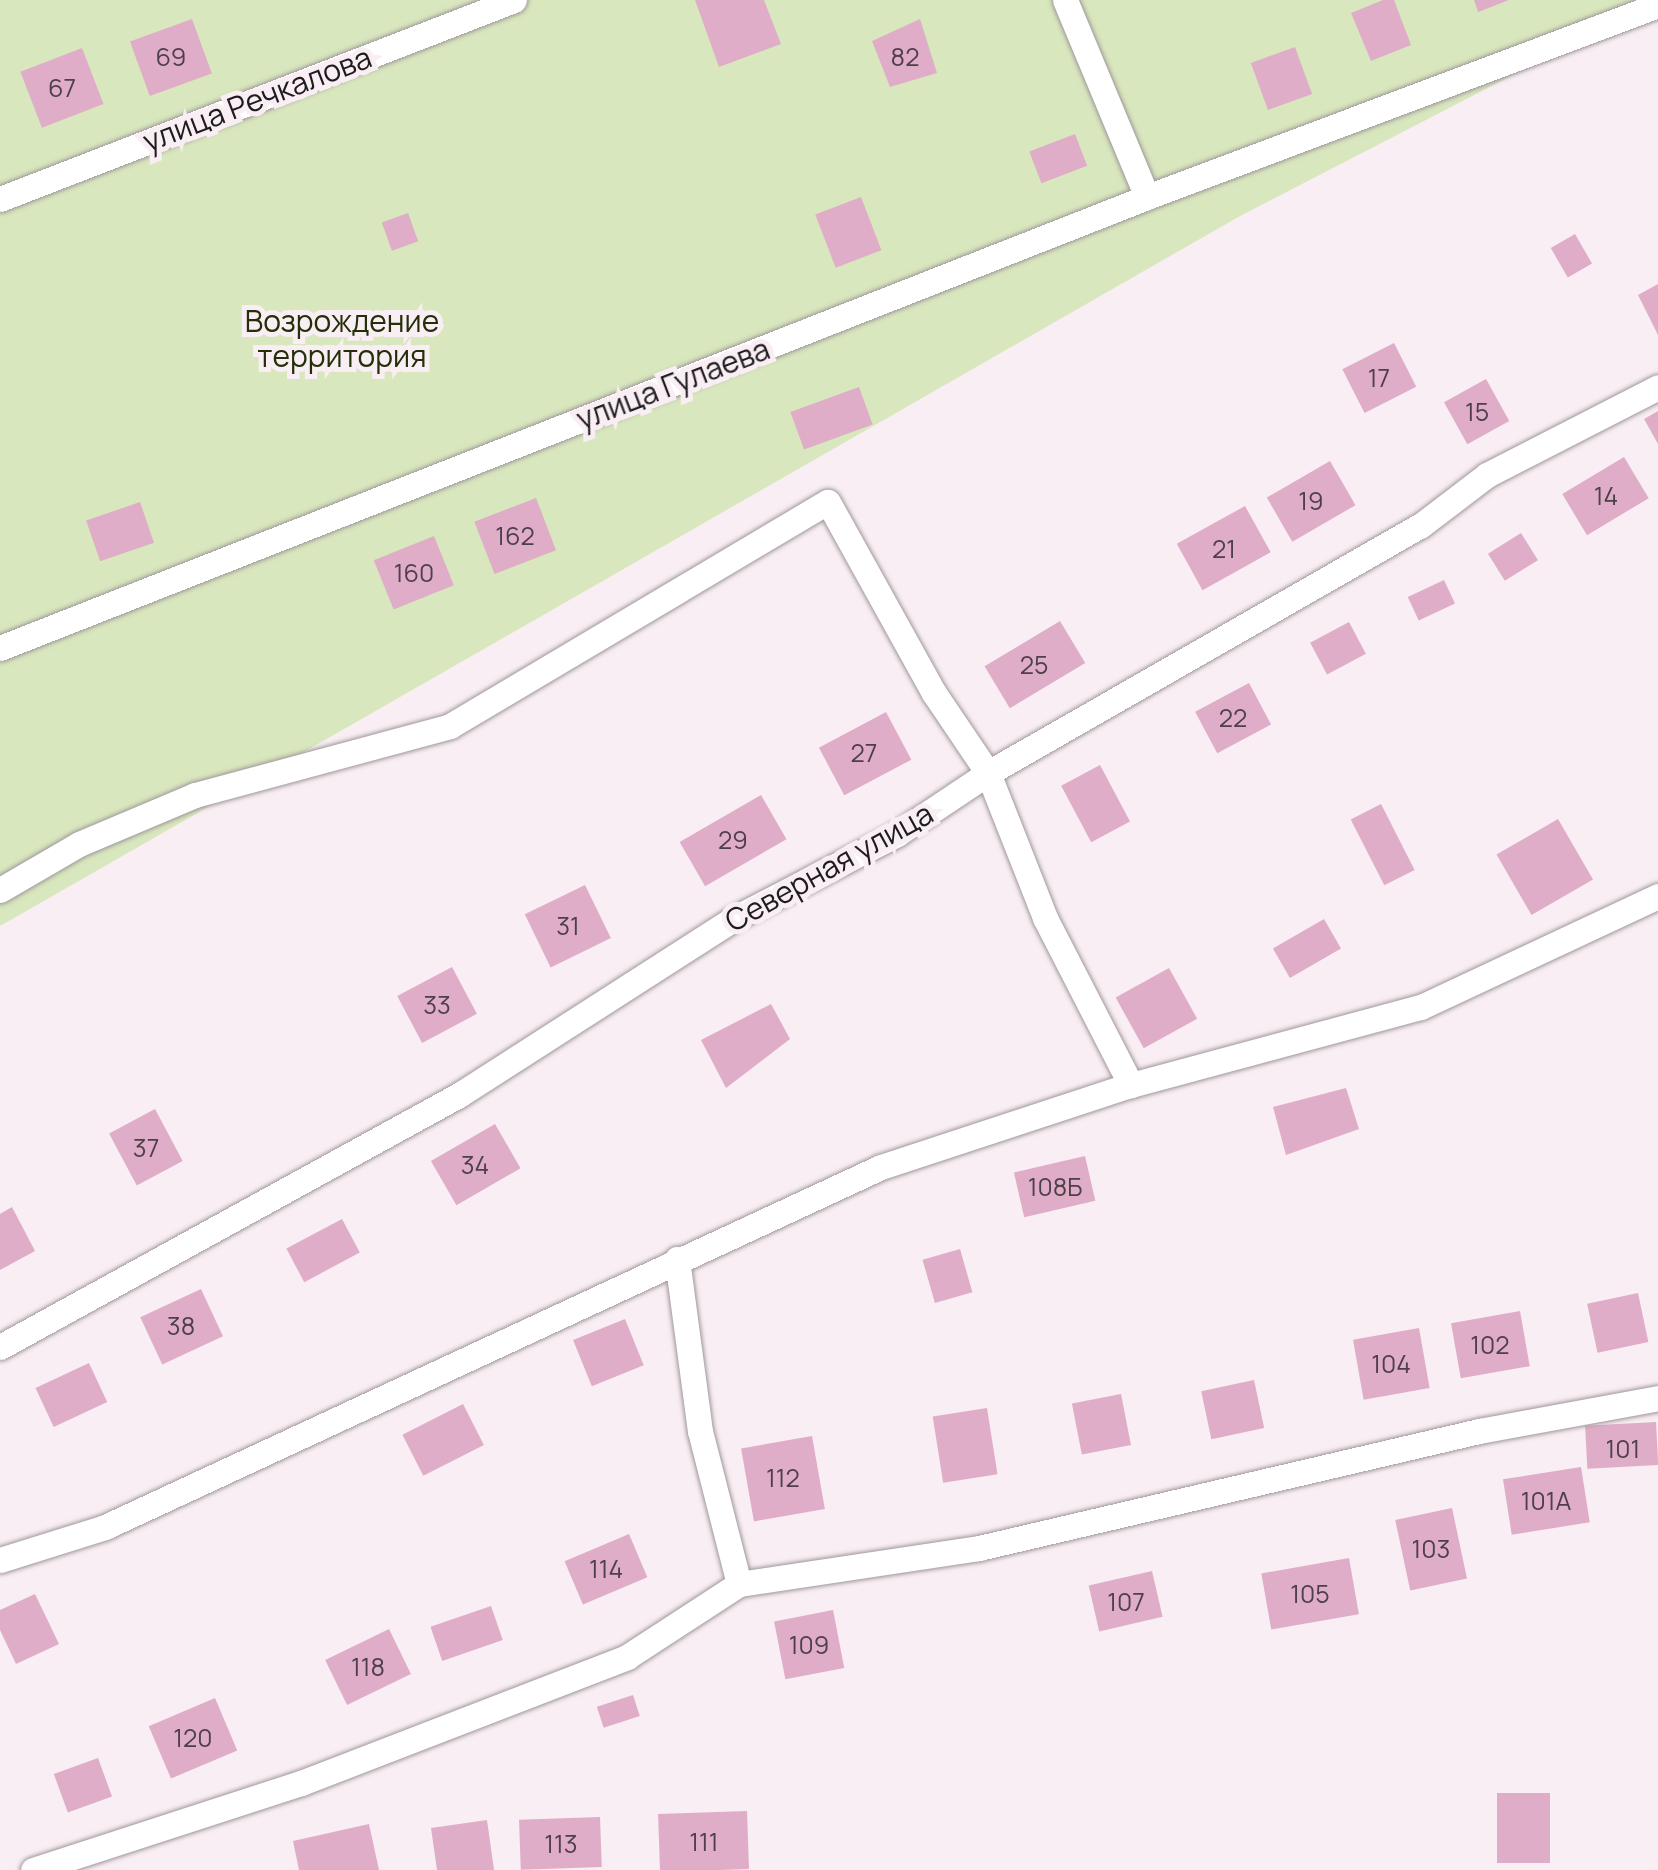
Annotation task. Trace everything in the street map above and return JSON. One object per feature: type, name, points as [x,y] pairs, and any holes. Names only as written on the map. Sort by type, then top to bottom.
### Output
[{"type":"street","name":"улица Речкалова","points":[[0,199],[514,0]]},
{"type":"street","points":[[1065,0],[1147,197]]},
{"type":"street","name":"улица Гулаева","points":[[0,648],[1147,197],[1658,5]]},
{"type":"street","name":"Северная улица","points":[[0,1347],[459,1095],[733,918],[897,834],[988,773],[1420,526],[1488,474],[1658,388]]},
{"type":"street","points":[[0,890],[78,844],[195,796],[450,726],[828,502],[934,692],[988,773],[1045,918],[1131,1084]]},
{"type":"street","points":[[0,1560],[105,1527],[881,1166],[1131,1084],[1421,1007],[1658,896]]},
{"type":"street","points":[[678,1258],[700,1431],[725,1549],[739,1584]]},
{"type":"street","points":[[33,1870],[300,1783],[610,1664],[739,1584],[980,1548],[1478,1430],[1658,1398]]},
{"type":"green space","name":"Возрождение территория","points":[[0,0],[1658,0],[1240,216],[0,926]]},
{"type":"building","points":[[695,0],[764,0],[781,44],[719,67]]},
{"type":"building","points":[[1383,0],[1394,0],[1411,45],[1371,61],[1351,13]]},
{"type":"building","points":[[1474,0],[1509,0],[1478,12]]},
{"type":"building","points":[[192,19],[212,74],[150,96],[130,42]]},
{"type":"building","points":[[920,19],[937,73],[890,87],[872,41]]},
{"type":"building","points":[[1295,47],[1312,94],[1268,110],[1251,63]]},
{"type":"building","points":[[82,48],[104,104],[42,128],[20,72]]},
{"type":"building","points":[[1075,134],[1087,166],[1041,183],[1029,152]]},
{"type":"building","points":[[861,197],[881,250],[836,268],[815,215]]},
{"type":"building","points":[[408,213],[418,241],[392,251],[382,223]]},
{"type":"building","points":[[1575,234],[1592,263],[1568,277],[1551,248]]},
{"type":"building","points":[[1658,284],[1658,335],[1638,295]]},
{"type":"building","points":[[1394,343],[1416,387],[1365,413],[1342,369]]},
{"type":"building","points":[[1486,379],[1509,421],[1467,444],[1444,402]]},
{"type":"building","points":[[859,387],[873,425],[804,450],[790,412]]},
{"type":"building","points":[[1658,411],[1658,444],[1644,419]]},
{"type":"building","points":[[1624,457],[1649,498],[1587,535],[1562,494]]},
{"type":"building","points":[[1330,461],[1356,505],[1292,542],[1267,498]]},
{"type":"building","points":[[536,498],[556,550],[494,574],[474,522]]},
{"type":"building","points":[[140,502],[154,543],[100,561],[86,521]]},
{"type":"building","points":[[1245,506],[1271,552],[1202,590],[1177,544]]},
{"type":"building","points":[[1521,533],[1538,560],[1505,581],[1488,554]]},
{"type":"building","points":[[434,536],[454,585],[394,609],[374,560]]},
{"type":"building","points":[[1444,580],[1455,604],[1419,620],[1408,597]]},
{"type":"building","points":[[1060,621],[1085,663],[1010,708],[985,666]]},
{"type":"building","points":[[1349,622],[1366,654],[1327,674],[1310,643]]},
{"type":"building","points":[[1249,683],[1271,724],[1217,753],[1195,712]]},
{"type":"building","points":[[886,712],[911,760],[844,795],[819,748]]},
{"type":"building","points":[[1100,765],[1130,822],[1091,842],[1061,786]]},
{"type":"building","points":[[761,795],[786,839],[705,886],[680,842]]},
{"type":"building","points":[[1381,804],[1415,870],[1384,885],[1351,819]]},
{"type":"building","points":[[1558,819],[1593,880],[1532,915],[1497,854]]},
{"type":"building","points":[[585,885],[611,938],[551,967],[525,914]]},
{"type":"building","points":[[1324,919],[1341,948],[1290,978],[1273,948]]},
{"type":"building","points":[[452,967],[477,1014],[422,1043],[397,996]]},
{"type":"building","points":[[1169,968],[1197,1019],[1144,1048],[1116,998]]},
{"type":"building","points":[[771,1004],[790,1039],[726,1088],[701,1040]]},
{"type":"building","points":[[1346,1088],[1359,1129],[1286,1155],[1273,1107]]},
{"type":"building","points":[[155,1109],[183,1161],[137,1186],[109,1133]]},
{"type":"building","points":[[495,1124],[520,1168],[456,1205],[431,1161]]},
{"type":"building","points":[[1085,1156],[1095,1201],[1024,1217],[1014,1172]]},
{"type":"building","points":[[12,1207],[35,1251],[0,1270],[0,1214]]},
{"type":"building","points":[[342,1219],[360,1253],[304,1282],[286,1249]]},
{"type":"building","points":[[960,1249],[972,1292],[935,1303],[923,1260]]},
{"type":"building","points":[[201,1289],[223,1336],[162,1364],[140,1317]]},
{"type":"building","points":[[1638,1293],[1648,1342],[1598,1353],[1587,1304]]},
{"type":"building","points":[[1520,1311],[1530,1366],[1461,1378],[1451,1323]]},
{"type":"building","points":[[625,1319],[644,1365],[592,1386],[573,1340]]},
{"type":"building","points":[[1419,1328],[1430,1388],[1364,1400],[1353,1340]]},
{"type":"building","points":[[89,1363],[107,1402],[54,1427],[36,1388]]},
{"type":"building","points":[[1254,1380],[1264,1428],[1211,1439],[1201,1391]]},
{"type":"building","points":[[1121,1394],[1131,1445],[1082,1455],[1072,1404]]},
{"type":"building","points":[[463,1404],[484,1445],[423,1476],[402,1435]]},
{"type":"building","points":[[987,1408],[997,1474],[943,1483],[933,1417]]},
{"type":"building","points":[[1656,1422],[1658,1465],[1587,1469],[1585,1426]]},
{"type":"building","points":[[812,1436],[825,1509],[754,1521],[741,1449]]},
{"type":"building","points":[[1581,1467],[1590,1522],[1512,1535],[1503,1479]]},
{"type":"building","points":[[1452,1508],[1467,1578],[1410,1590],[1395,1520]]},
{"type":"building","points":[[629,1534],[647,1577],[583,1605],[565,1561]]},
{"type":"building","points":[[1349,1558],[1359,1614],[1271,1630],[1261,1573]]},
{"type":"building","points":[[1152,1571],[1163,1617],[1099,1631],[1089,1586]]},
{"type":"building","points":[[35,1594],[59,1644],[16,1664],[0,1630],[0,1610]]},
{"type":"building","points":[[491,1606],[503,1640],[442,1661],[430,1627]]},
{"type":"building","points":[[833,1610],[844,1668],[785,1679],[774,1621]]},
{"type":"building","points":[[389,1629],[411,1674],[347,1705],[325,1660]]},
{"type":"building","points":[[633,1695],[640,1716],[604,1728],[597,1707]]},
{"type":"building","points":[[215,1698],[237,1750],[171,1779],[149,1726]]},
{"type":"building","points":[[98,1758],[112,1797],[68,1813],[54,1774]]},
{"type":"building","points":[[1497,1793],[1550,1793],[1550,1863],[1497,1863]]},
{"type":"building","points":[[747,1811],[749,1869],[660,1870],[658,1814]]},
{"type":"building","points":[[600,1817],[602,1867],[521,1870],[519,1820]]},
{"type":"building","points":[[487,1820],[494,1870],[437,1870],[431,1828]]},
{"type":"building","points":[[369,1824],[379,1870],[299,1870],[293,1841]]}]
